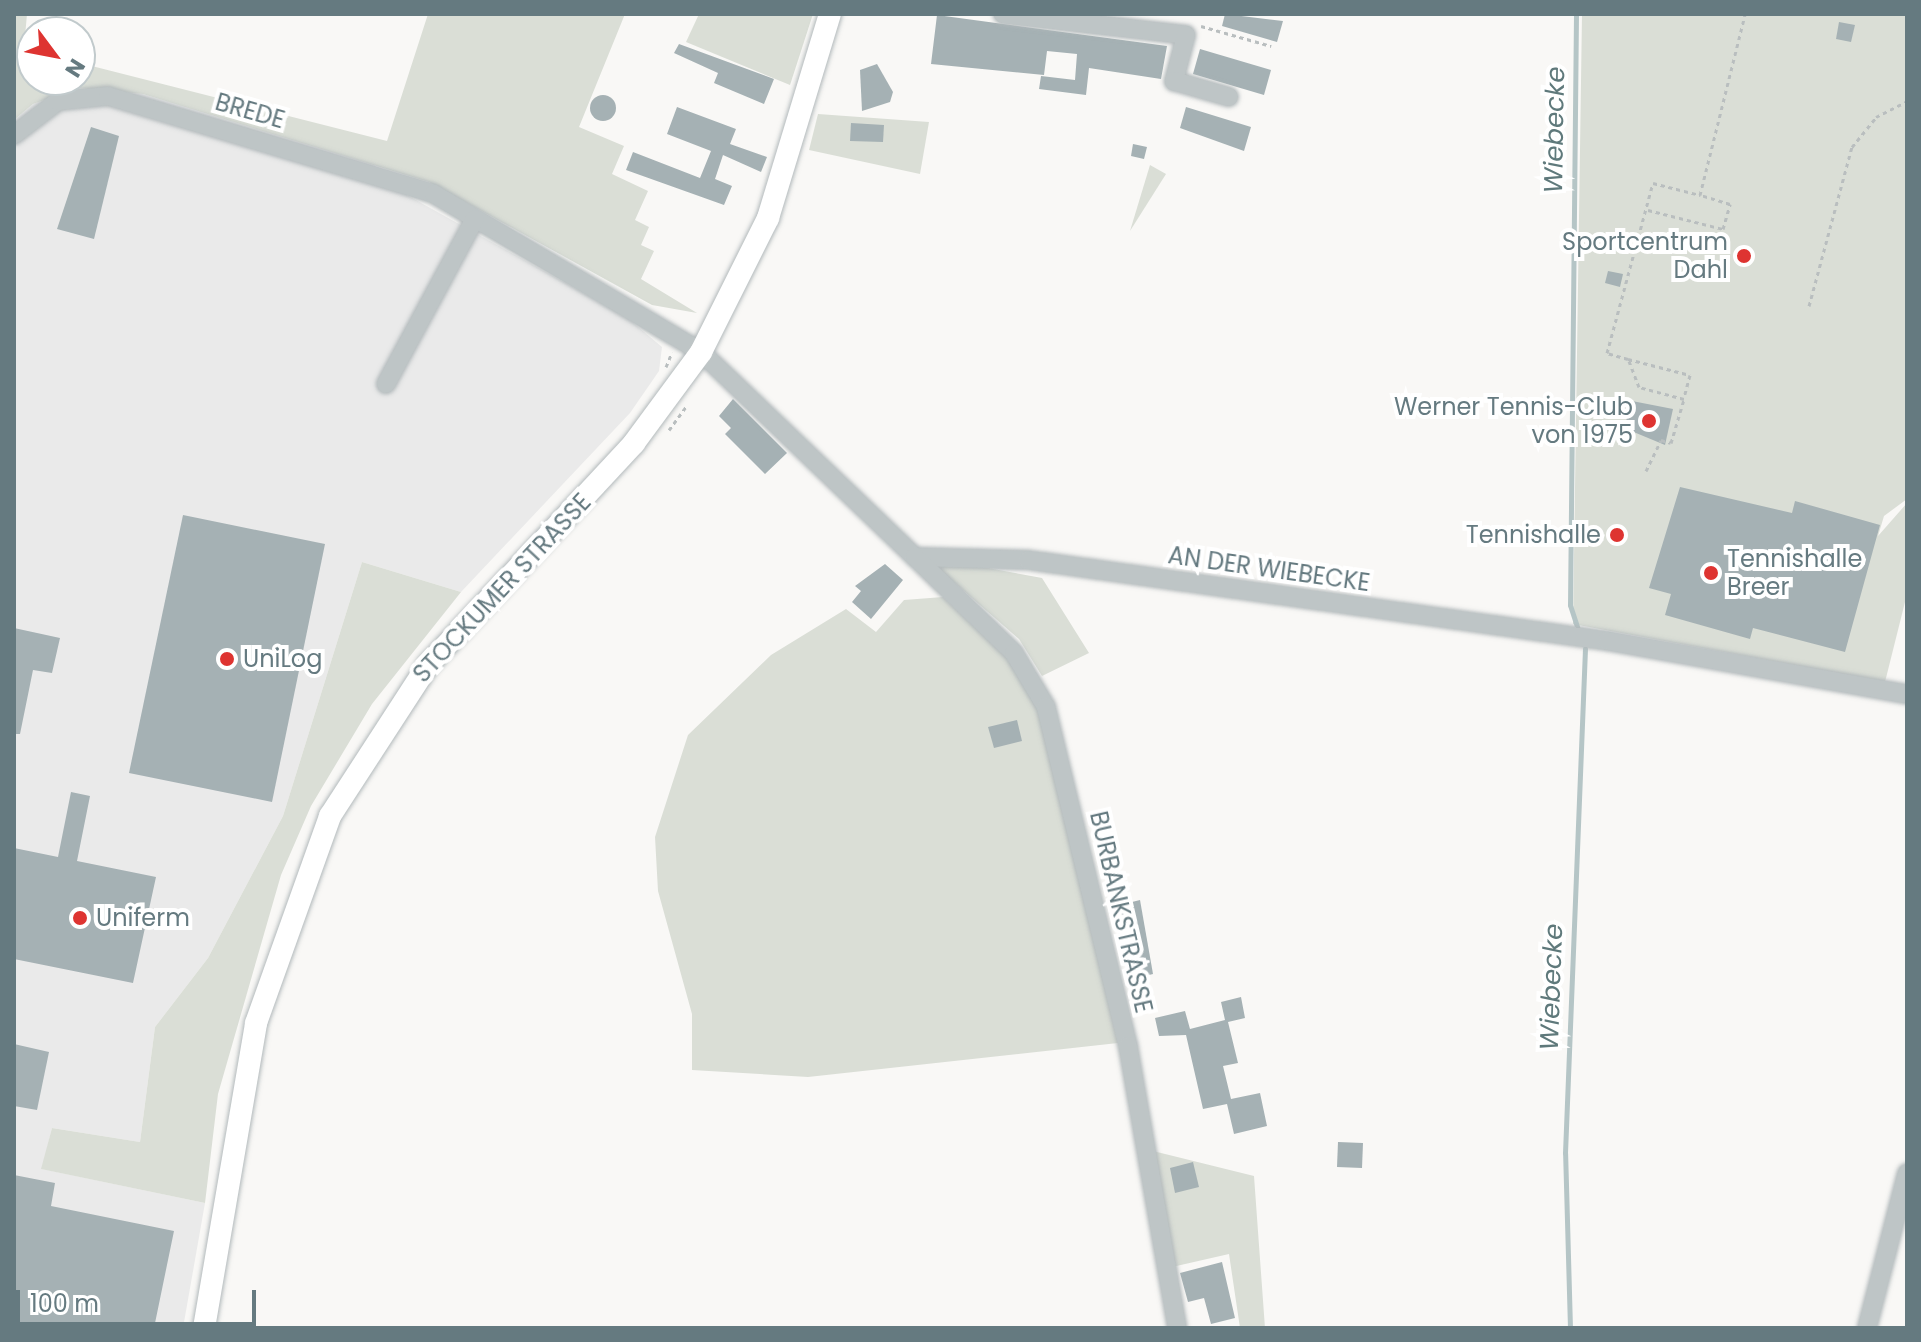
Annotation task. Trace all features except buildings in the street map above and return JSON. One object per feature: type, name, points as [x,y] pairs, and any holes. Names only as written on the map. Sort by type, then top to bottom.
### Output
[{"type":"main road","name":"STOCKUMER STRASSE","points":[[204,1328],[256,1023],[330,816],[428,665],[634,443],[701,352],[768,218],[830,14]]},
{"type":"street","points":[[1003,14],[1188,28],[1174,81],[1229,97]]},
{"type":"street","name":"BREDE","points":[[14,135],[58,101],[108,96],[389,177],[475,219],[701,352]]},
{"type":"street","points":[[386,384],[475,219]]},
{"type":"street","points":[[701,352],[915,557]]},
{"type":"street","name":"AN DER WIEBECKE","points":[[915,557],[1028,560],[1608,641],[1907,694]]},
{"type":"street","name":"BURBANKSTRASSE","points":[[915,557],[1014,653],[1046,707],[1128,1046],[1177,1328]]},
{"type":"street","points":[[1867,1328],[1907,1173]]},
{"type":"path","points":[[1700,195],[1745,14]]},
{"type":"path","points":[[1188,28],[1271,46]]},
{"type":"path","points":[[1809,306],[1852,147],[1876,117],[1907,101]]},
{"type":"path","points":[[1646,210],[1723,229],[1730,204],[1653,183],[1607,353],[1690,375],[1671,443],[1661,440],[1646,471]]},
{"type":"path","points":[[663,375],[680,338]]},
{"type":"path","points":[[1628,359],[1639,387],[1684,399]]},
{"type":"path","points":[[666,434],[691,400]]},
{"type":"shaded area","points":[[14,14],[27,14],[16,16],[16,96],[56,96],[33,104],[14,120]]},
{"type":"shaded area","points":[[428,14],[625,14],[579,127],[624,146],[612,174],[648,191],[635,220],[649,227],[641,245],[654,251],[641,279],[697,313],[652,305],[429,182],[143,94],[96,90],[96,67],[387,141]]},
{"type":"shaded area","points":[[699,14],[813,14],[790,85],[686,42]]},
{"type":"shaded area","name":"Sportcentrum Dahl","points":[[1582,14],[1907,14],[1907,499],[1884,516],[1878,536],[1907,503],[1907,594],[1885,682],[1573,624]]},
{"type":"shaded area","points":[[96,90],[143,94],[371,159],[385,183],[625,316],[662,347],[659,371],[630,413],[461,592],[362,562],[283,816],[208,958],[155,1027],[140,1142],[52,1128],[42,1169],[205,1203],[183,1328],[14,1328],[14,120],[33,104],[56,96],[96,96]]},
{"type":"shaded area","points":[[818,114],[929,122],[920,174],[809,150]]},
{"type":"shaded area","points":[[1150,165],[1166,174],[1130,231]]},
{"type":"shaded area","points":[[944,560],[1042,578],[1089,653],[1042,676],[1019,639],[940,570]]},
{"type":"shaded area","points":[[362,562],[461,592],[372,704],[311,806],[281,875],[218,1094],[205,1203],[41,1169],[52,1128],[140,1142],[155,1027],[208,958],[283,816]]},
{"type":"shaded area","points":[[943,597],[1009,660],[1037,703],[1118,1043],[808,1077],[692,1070],[692,1014],[658,891],[655,837],[688,735],[771,655],[846,609],[876,632],[904,600]]},
{"type":"shaded area","points":[[1153,1151],[1254,1176],[1265,1328],[1240,1328],[1229,1254],[1172,1267]]},
{"type":"waterway","name":"Wiebecke","points":[[1576,14],[1570,605],[1578,629]]},
{"type":"waterway","name":"Wiebecke","points":[[1570,1328],[1565,1153],[1585,648]]},
{"type":"place","name":"Sportcentrum Dahl","points":[[1744,256]]},
{"type":"place","name":"Werner Tennis-Club von 1975","points":[[1649,421]]},
{"type":"place","name":"Tennishalle","points":[[1617,535]]},
{"type":"place","name":"Tennishalle Breer","points":[[1711,573]]},
{"type":"place","name":"UniLog","points":[[227,659]]},
{"type":"place","name":"Uniferm","points":[[80,918]]}]
